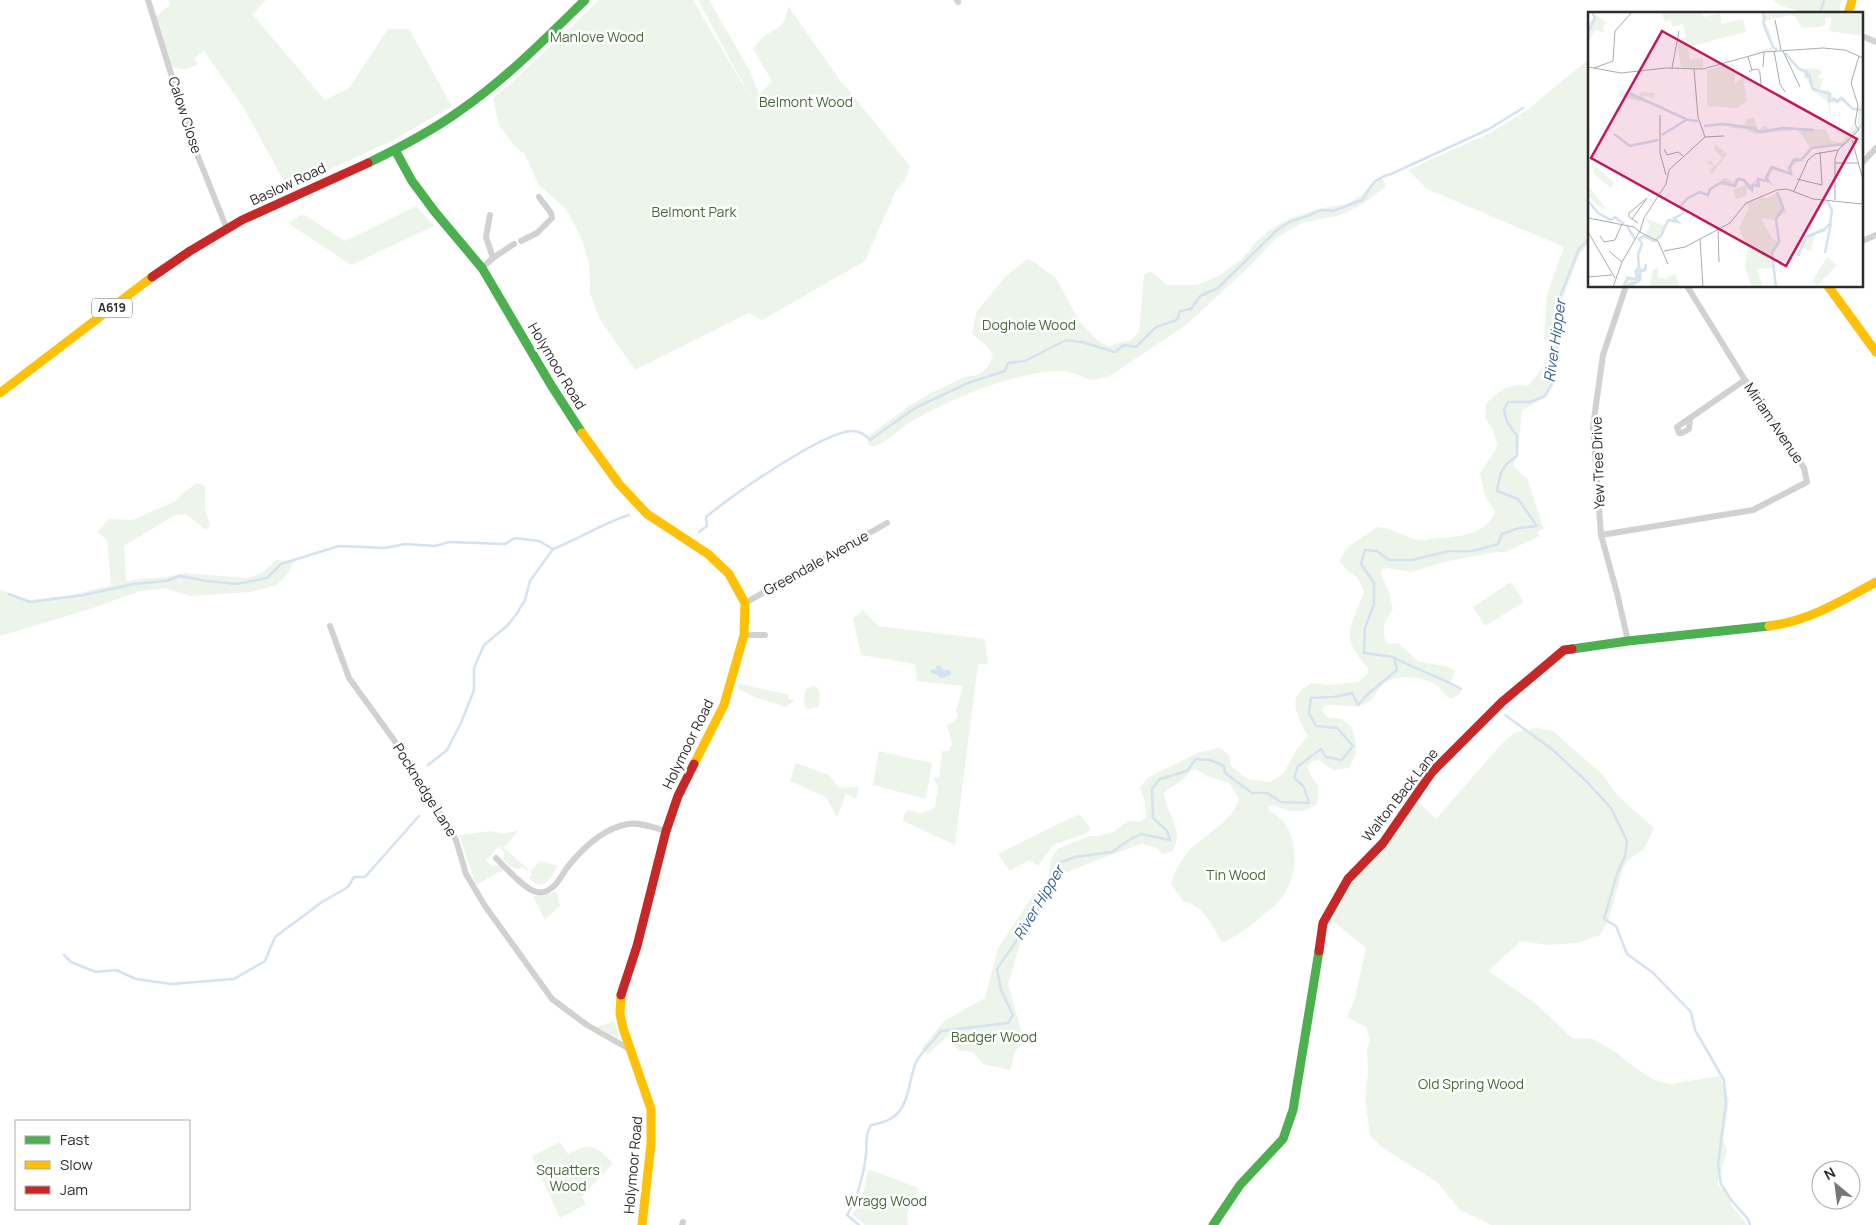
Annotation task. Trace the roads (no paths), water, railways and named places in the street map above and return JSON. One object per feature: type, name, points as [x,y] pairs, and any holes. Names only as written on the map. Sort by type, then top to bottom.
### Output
[{"type":"main road","name":"Baslow Road","points":[[0,393],[180,257],[227,228],[307,189],[395,150],[442,123],[485,93],[518,66],[585,0]]},
{"type":"main road","name":"Holymoor Road","points":[[395,150],[412,181],[435,212],[482,268],[556,393],[592,448],[619,484],[647,514],[708,554],[728,574],[742,594],[745,603],[744,635],[724,705],[678,796],[666,831],[637,946],[620,998],[620,1014],[623,1028],[651,1110],[652,1144],[642,1225]]},
{"type":"main road","points":[[1829,288],[1876,352]]},
{"type":"main road","name":"Walton Back Lane","points":[[1213,1225],[1240,1185],[1283,1139],[1289,1125],[1323,924],[1348,879],[1383,843],[1432,772],[1502,702],[1564,650],[1628,641],[1733,632],[1802,619],[1837,604],[1876,582]]},
{"type":"street","name":"Calow Close","points":[[148,0],[194,144],[227,228]]},
{"type":"street","points":[[1864,37],[1876,42]]},
{"type":"street","points":[[1864,160],[1876,148]]},
{"type":"street","points":[[482,268],[493,258],[537,233],[552,218],[539,197]]},
{"type":"street","points":[[490,215],[486,237],[493,258]]},
{"type":"street","points":[[1864,240],[1876,235]]},
{"type":"street","name":"Yew Tree Drive","points":[[1625,288],[1603,355],[1593,426],[1601,535],[1628,641]]},
{"type":"street","name":"Miriam Avenue","points":[[1601,535],[1753,510],[1807,482],[1804,468],[1688,288]]},
{"type":"street","points":[[1690,418],[1746,380]]},
{"type":"street","name":"Greendale Avenue","points":[[745,603],[887,522]]},
{"type":"street","name":"Pocknedge Lane","points":[[330,626],[349,678],[394,740],[456,840],[466,874],[485,906],[552,999],[587,1026],[632,1050]]},
{"type":"street","points":[[744,635],[765,635]]},
{"type":"street","points":[[496,858],[526,886],[535,892],[546,892],[556,885],[570,864],[595,839],[612,829],[629,824],[666,831]]},
{"type":"water","points":[[939,665],[945,670],[950,670],[951,674],[944,678],[932,674],[930,670],[937,669],[936,666]]},
{"type":"waterway","name":"River Hipper","points":[[1821,12],[1824,0]]},
{"type":"waterway","points":[[699,532],[707,526],[706,517],[718,508],[779,466],[823,440],[841,433],[854,431],[863,434],[870,440],[915,408],[968,383],[1005,371],[1008,363],[1025,361],[1066,340],[1082,342],[1115,352],[1124,345],[1136,347],[1156,327],[1177,320],[1180,311],[1191,309],[1200,296],[1218,288],[1276,231],[1289,222],[1321,210],[1333,211],[1362,200],[1374,182],[1384,176],[1489,129],[1523,108]]},
{"type":"waterway","name":"River Hipper","points":[[859,1225],[847,1215],[854,1202],[862,1178],[867,1136],[871,1125],[884,1122],[899,1111],[907,1096],[917,1061],[941,1031],[1008,1023],[1013,1015],[1001,990],[997,969],[1042,904],[1051,878],[1059,863],[1075,857],[1112,852],[1141,834],[1170,840],[1167,831],[1153,818],[1152,789],[1160,779],[1187,771],[1196,759],[1210,760],[1224,766],[1225,773],[1252,793],[1267,793],[1281,802],[1309,803],[1304,787],[1294,778],[1298,766],[1321,749],[1326,757],[1342,760],[1353,746],[1337,728],[1316,726],[1309,713],[1311,698],[1334,697],[1352,693],[1358,705],[1368,694],[1397,670],[1394,657],[1364,653],[1365,628],[1374,604],[1374,583],[1361,564],[1365,550],[1377,551],[1389,560],[1412,560],[1449,551],[1473,551],[1498,544],[1502,534],[1519,528],[1537,526],[1518,499],[1497,491],[1502,470],[1517,456],[1517,436],[1507,422],[1504,410],[1508,402],[1530,402],[1545,396],[1553,382],[1558,338],[1557,304],[1579,249],[1588,239]]},
{"type":"waterway","points":[[9,594],[30,602],[84,595],[134,584],[166,581],[180,576],[237,584],[267,578],[281,564],[339,546],[385,548],[405,544],[435,546],[449,542],[505,544],[515,538],[539,541],[553,549],[629,515]]},
{"type":"waterway","points":[[428,765],[447,750],[461,723],[474,690],[474,668],[484,645],[507,626],[516,615],[525,600],[530,581],[553,549]]},
{"type":"waterway","points":[[1395,658],[1461,689]]},
{"type":"waterway","points":[[1505,715],[1553,750],[1587,782],[1611,808],[1627,841],[1625,856],[1617,874],[1604,919],[1616,926],[1627,954],[1652,972],[1691,1012],[1695,1030],[1724,1080],[1726,1103],[1718,1164],[1721,1184],[1732,1201],[1748,1219],[1750,1225]]},
{"type":"waterway","points":[[64,955],[71,962],[96,972],[116,970],[136,979],[171,984],[234,979],[265,961],[275,937],[322,902],[348,887],[354,877],[365,877],[419,816]]},
{"type":"park label","name":"Manlove Wood","points":[[597,37]]},
{"type":"park label","name":"Belmont Wood","points":[[806,102]]},
{"type":"park label","name":"Belmont Park","points":[[694,212]]},
{"type":"park label","name":"Doghole Wood","points":[[1029,325]]},
{"type":"park label","name":"Tin Wood","points":[[1236,875]]},
{"type":"park label","name":"Badger Wood","points":[[994,1037]]},
{"type":"park label","name":"Old Spring Wood","points":[[1471,1084]]},
{"type":"park label","name":"Squatters Wood","points":[[568,1178]]},
{"type":"park label","name":"Wragg Wood","points":[[886,1201]]}]
